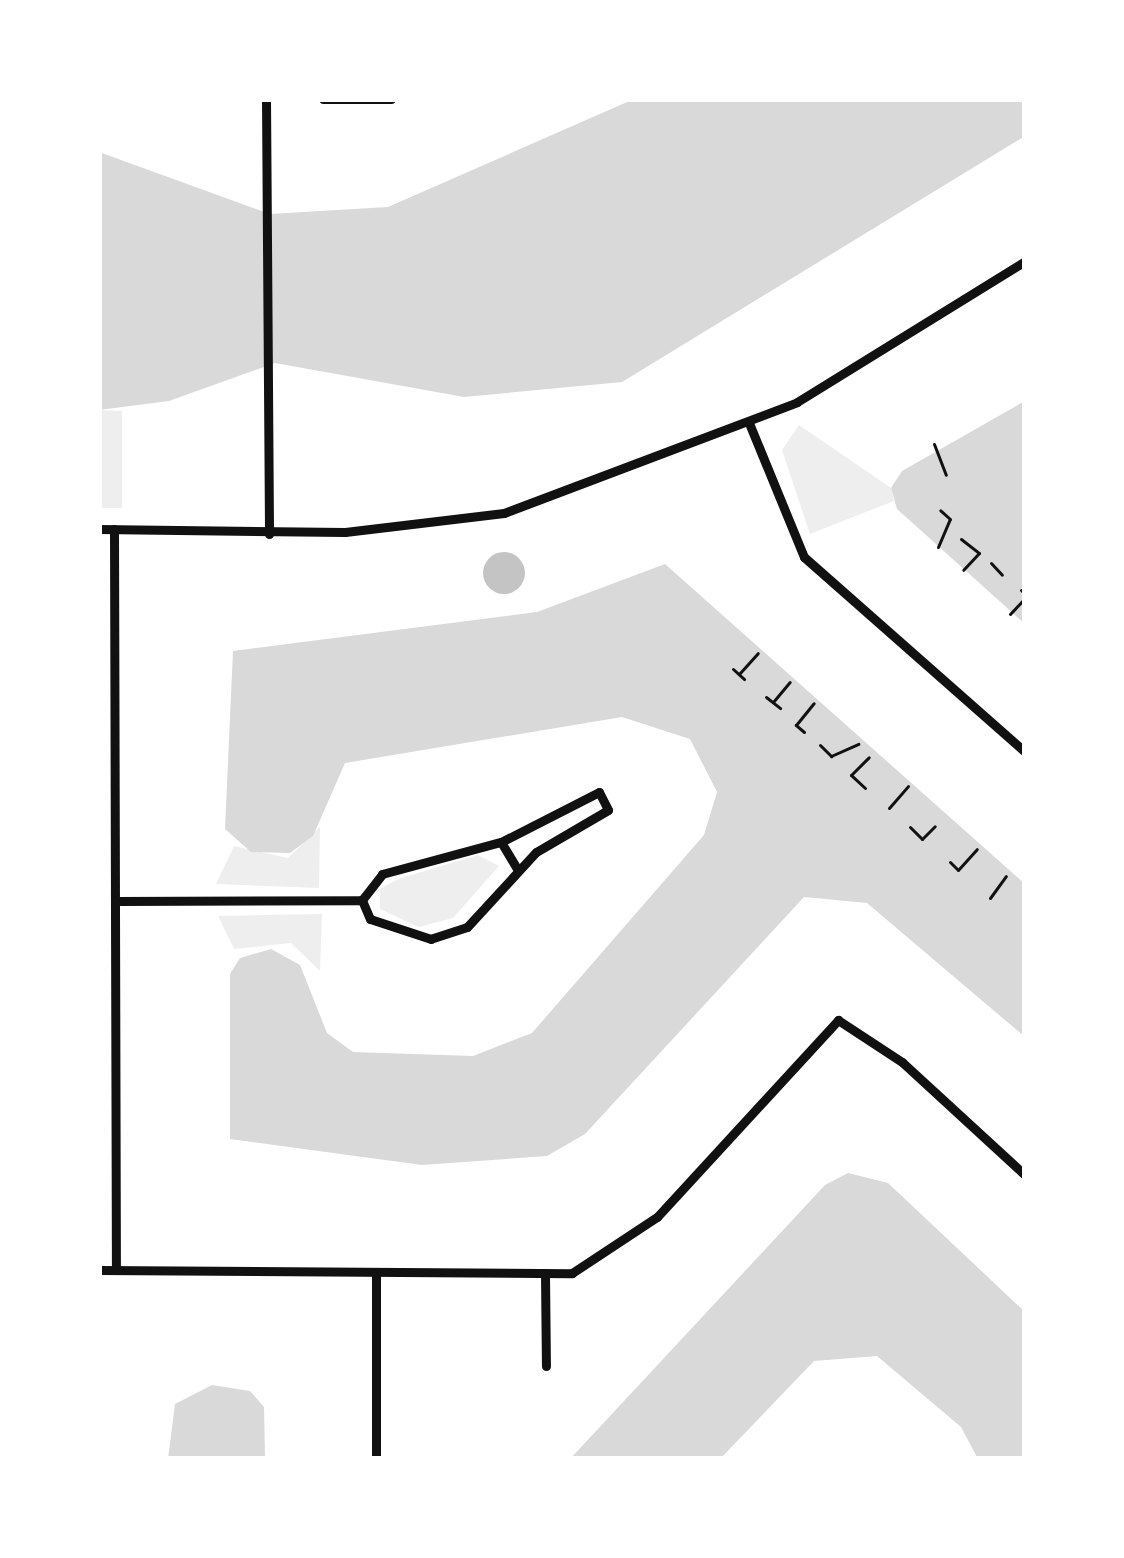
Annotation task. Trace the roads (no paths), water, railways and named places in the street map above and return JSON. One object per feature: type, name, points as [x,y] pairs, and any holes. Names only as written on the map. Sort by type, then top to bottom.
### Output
[{"type":"street","points":[[266,99],[269,534]]},
{"type":"street","points":[[323,99],[392,99]]},
{"type":"street","points":[[99,529],[269,534],[504,513],[749,423],[1025,261]]},
{"type":"street","points":[[749,423],[805,556],[1025,752]]},
{"type":"street","points":[[113,529],[116,1270]]},
{"type":"street","points":[[116,901],[362,900],[395,868],[501,842],[599,792],[612,803],[517,869],[467,927],[431,939],[393,935],[362,900]]},
{"type":"street","points":[[501,842],[517,869]]},
{"type":"street","points":[[99,1270],[545,1275],[618,1252],[826,1028],[850,1021],[1025,1175]]},
{"type":"street","points":[[376,1274],[376,1459]]},
{"type":"street","points":[[545,1275],[546,1366]]}]
